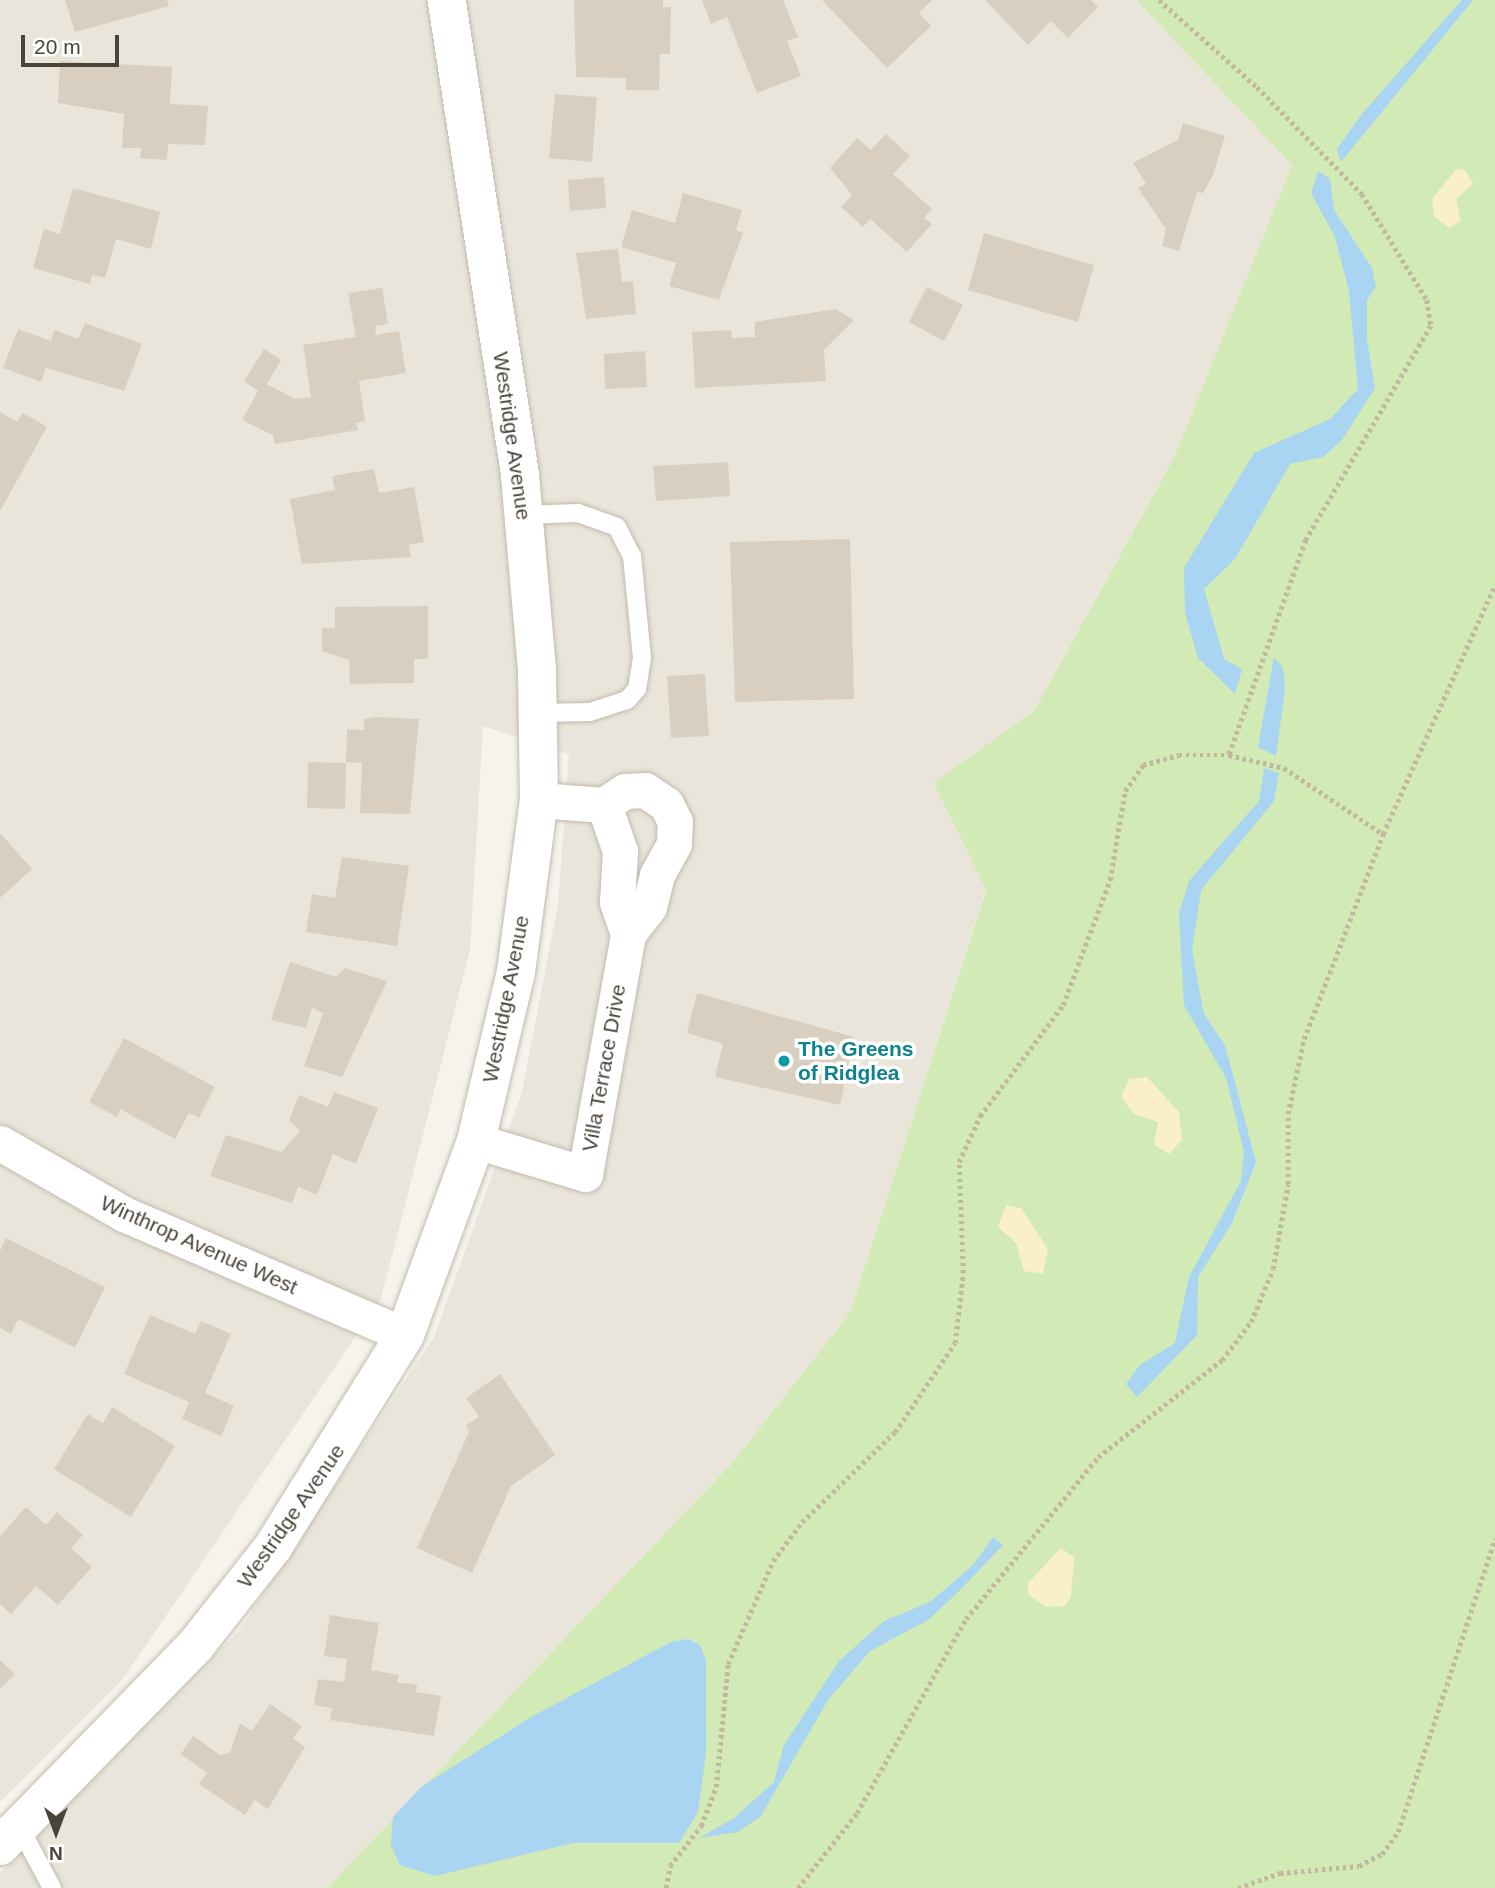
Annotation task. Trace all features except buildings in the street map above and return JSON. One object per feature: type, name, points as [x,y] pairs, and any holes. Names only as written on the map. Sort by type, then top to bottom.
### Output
[{"type":"street","name":"Westridge Avenue","points":[[10,1836],[230,1601],[365,1408],[405,1335],[476,1141],[516,972],[539,800],[538,713],[523,515],[447,0]]},
{"type":"street","name":"Villa Terrace Drive","points":[[476,1141],[585,1174],[628,933],[649,907],[657,875],[674,844],[676,822],[666,804],[645,790],[625,791],[604,805],[539,800]]},
{"type":"street","name":"Villa Terrace Drive","points":[[604,805],[619,869],[617,902],[628,933]]},
{"type":"street","points":[[619,869],[657,875]]},
{"type":"street","name":"Winthrop Avenue West","points":[[0,1143],[124,1214],[405,1335]]},
{"type":"lane","points":[[523,515],[578,513],[617,527],[632,556],[642,658],[637,689],[627,700],[590,712],[538,713]]},
{"type":"lane","points":[[10,1836],[52,1888]]},
{"type":"path","points":[[1159,0],[1257,87],[1362,194],[1427,300],[1431,326],[1306,540],[1229,755]]},
{"type":"path","points":[[798,1888],[858,1813],[966,1619],[1098,1457],[1222,1360],[1251,1322],[1273,1269],[1288,1184],[1288,1114],[1304,1039],[1383,834],[1495,585]]},
{"type":"path","points":[[666,1888],[670,1866],[701,1826],[716,1787],[728,1664],[773,1561],[802,1522],[854,1479],[895,1432],[955,1343],[963,1273],[959,1163],[981,1116],[1063,1006],[1110,880],[1125,791],[1143,765],[1179,755],[1229,755],[1284,768],[1383,834]]},
{"type":"path","points":[[1238,1888],[1280,1873],[1359,1866],[1390,1843],[1495,1539]]},
{"type":"shaded area","points":[[0,0],[1136,0],[1292,165],[1174,458],[1030,718],[934,783],[986,888],[850,1313],[733,1462],[327,1888],[0,1888],[0,1873],[238,1632],[434,1337],[522,1092],[558,904],[569,754],[483,726],[470,950],[381,1299],[123,1679],[0,1802]]},
{"type":"green space","points":[[1136,0],[1495,0],[1495,1888],[327,1888],[733,1462],[850,1313],[986,890],[934,783],[1034,711],[1174,458],[1292,165]]},
{"type":"sand","points":[[1456,169],[1465,170],[1473,184],[1456,199],[1461,221],[1449,228],[1434,216],[1432,199]]},
{"type":"sand","points":[[1147,1077],[1179,1112],[1182,1140],[1169,1154],[1154,1145],[1158,1122],[1134,1114],[1121,1097],[1129,1079]]},
{"type":"sand","points":[[1006,1205],[1021,1208],[1048,1249],[1043,1274],[1024,1271],[1016,1243],[998,1227]]},
{"type":"sand","points":[[1061,1548],[1074,1557],[1071,1597],[1065,1606],[1046,1607],[1029,1595],[1027,1584]]},
{"type":"water","points":[[1462,0],[1473,0],[1341,162],[1337,149],[1361,115]]},
{"type":"water","points":[[1318,171],[1330,179],[1334,210],[1372,268],[1376,287],[1367,300],[1367,340],[1375,388],[1342,440],[1323,457],[1290,464],[1235,559],[1204,589],[1224,659],[1242,669],[1235,694],[1198,658],[1185,613],[1184,568],[1254,453],[1330,419],[1358,389],[1349,291],[1335,237],[1311,193]]},
{"type":"water","points":[[1274,657],[1283,668],[1285,689],[1276,756],[1258,747]]},
{"type":"water","points":[[1264,768],[1279,773],[1274,801],[1201,890],[1192,951],[1204,1014],[1225,1045],[1256,1162],[1232,1223],[1198,1277],[1197,1335],[1137,1397],[1126,1384],[1140,1365],[1175,1343],[1189,1277],[1241,1181],[1244,1152],[1226,1078],[1184,1005],[1179,914],[1189,881],[1259,801]]},
{"type":"water","points":[[993,1537],[1003,1545],[958,1592],[928,1620],[870,1651],[828,1700],[761,1816],[738,1832],[699,1838],[734,1818],[774,1782],[784,1745],[839,1661],[884,1621],[930,1602],[973,1565]]},
{"type":"water","points":[[688,1639],[700,1645],[706,1660],[706,1754],[698,1812],[679,1843],[573,1843],[435,1876],[400,1865],[391,1846],[393,1817],[421,1787],[533,1716],[671,1642]]},
{"type":"place","name":"The Greens of Ridglea","points":[[784,1061]]}]
